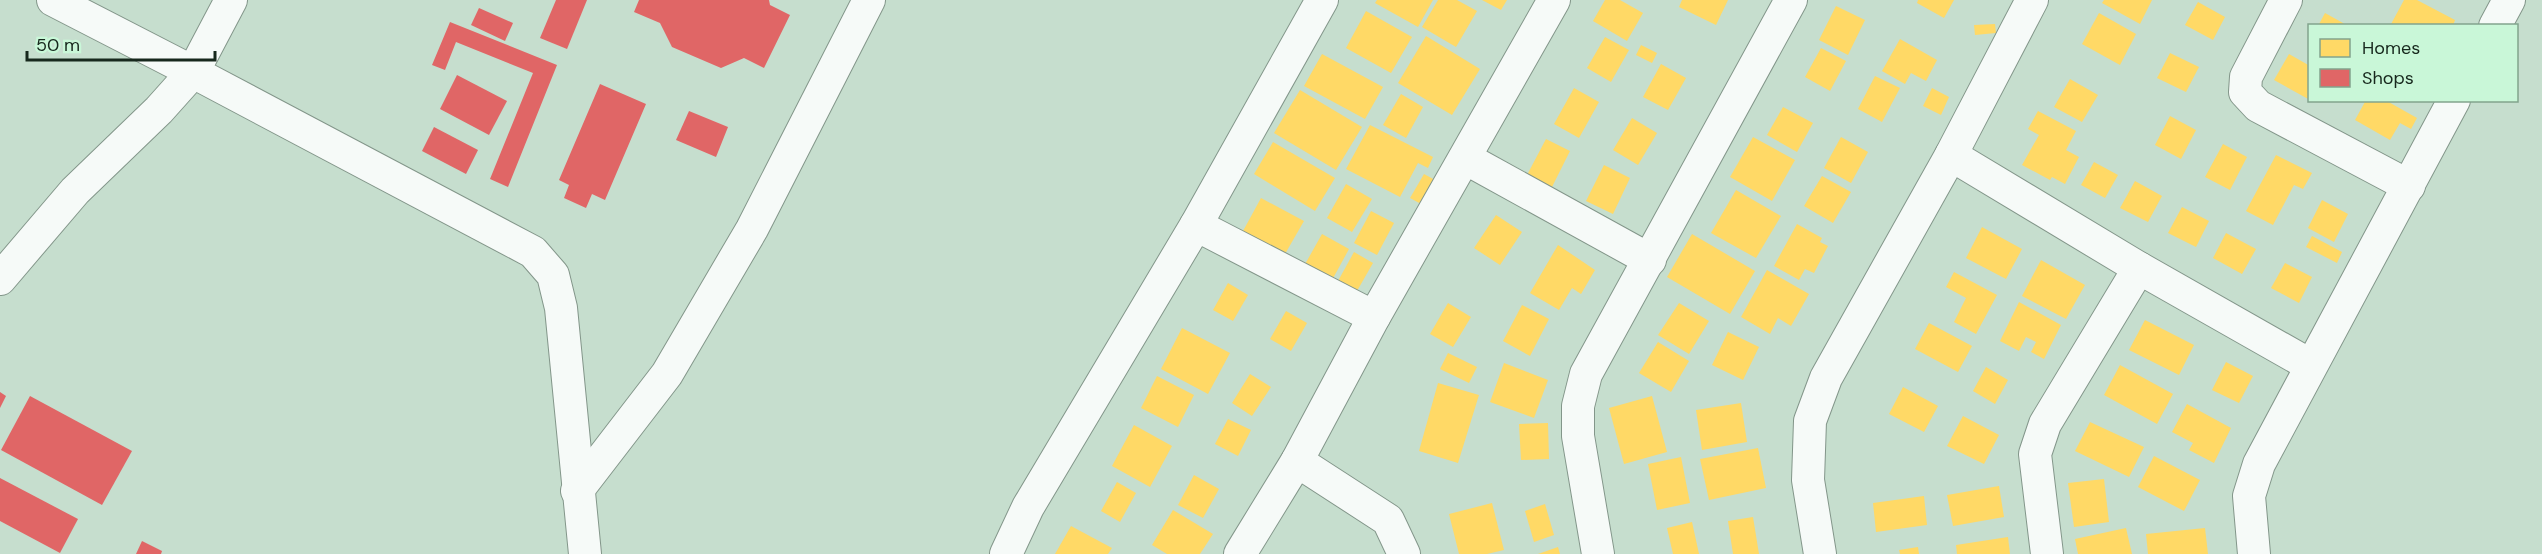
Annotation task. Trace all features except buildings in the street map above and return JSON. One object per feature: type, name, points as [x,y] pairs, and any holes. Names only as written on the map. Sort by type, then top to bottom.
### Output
[{"type":"street","points":[[53,0],[533,252],[553,274],[561,308],[577,491],[585,554]]},
{"type":"street","points":[[0,279],[75,191],[159,110],[193,72],[231,0]]},
{"type":"street","points":[[577,491],[668,374],[752,229],[869,0]]},
{"type":"street","points":[[1006,554],[1028,507],[1196,225],[1322,0]]},
{"type":"street","points":[[1240,554],[1297,461],[1374,317],[1554,0]]},
{"type":"street","points":[[1598,554],[1578,436],[1578,406],[1586,374],[1791,0]]},
{"type":"street","points":[[1820,554],[1808,480],[1810,421],[1826,378],[1951,155],[2032,0]]},
{"type":"street","points":[[2286,0],[2246,76],[2246,92],[2258,106],[2409,186]]},
{"type":"street","points":[[2496,24],[2509,0]]},
{"type":"street","points":[[2254,554],[2249,496],[2259,465],[2310,365],[2453,102]]},
{"type":"street","points":[[1951,155],[2139,268],[2310,365]]},
{"type":"street","points":[[1465,158],[1650,260]]},
{"type":"street","points":[[1196,225],[1374,317]]},
{"type":"street","points":[[2047,554],[2035,454],[2045,424],[2139,268]]},
{"type":"street","points":[[1297,461],[1388,520],[1404,554]]}]
